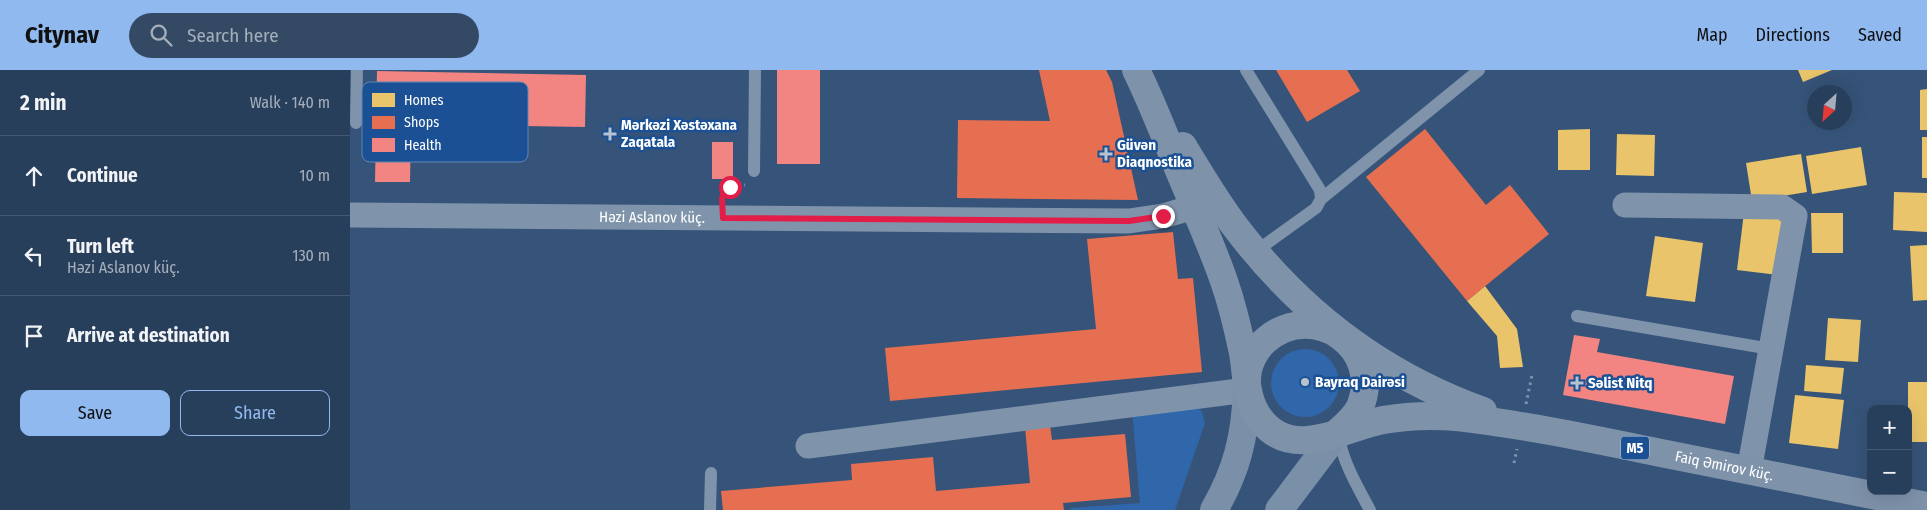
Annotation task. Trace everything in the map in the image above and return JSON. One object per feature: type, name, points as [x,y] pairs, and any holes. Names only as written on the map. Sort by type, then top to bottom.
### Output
[{"type":"highway","points":[[1137,72],[1209,241],[1229,300],[1243,354],[1247,390],[1252,406],[1261,421],[1274,432],[1289,439],[1306,442],[1322,439],[1338,432],[1383,420],[1415,416],[1453,417],[1521,425]]},
{"type":"highway","points":[[1137,72],[1226,213],[1255,252],[1298,297],[1351,345],[1360,359],[1364,375],[1364,392],[1360,408],[1350,422],[1338,432]]},
{"type":"highway","points":[[1247,390],[1247,374],[1252,358],[1262,344],[1274,333],[1289,326],[1306,324],[1323,326],[1423,387],[1462,404],[1521,425]]},
{"type":"highway","name":"Faiq Əmirov küç.","points":[[1521,425],[1927,506]]},
{"type":"main road","points":[[1214,510],[1228,485],[1240,450],[1246,424],[1247,390]]},
{"type":"main road","points":[[1279,510],[1338,432]]},
{"type":"street","points":[[1625,205],[1782,207],[1795,216],[1795,227],[1749,471]]},
{"type":"street","name":"Həzi Aslanov küç.","points":[[350,215],[1129,221],[1163,216],[1194,207]]},
{"type":"street","points":[[808,446],[1247,390]]},
{"type":"lane","points":[[356,122],[357,70]]},
{"type":"lane","points":[[754,172],[755,70]]},
{"type":"lane","points":[[1246,70],[1320,190],[1321,199]]},
{"type":"lane","points":[[1255,252],[1316,208],[1321,199],[1479,70]]},
{"type":"lane","points":[[1577,316],[1771,349]]},
{"type":"lane","points":[[1338,432],[1343,456],[1370,510]]},
{"type":"lane","points":[[710,510],[711,473]]},
{"type":"path","points":[[723,218],[722,199],[724,190],[750,183],[753,181],[754,172]]},
{"type":"shaded area","points":[[1305,349],[1318,351],[1329,359],[1337,370],[1339,383],[1337,396],[1329,407],[1318,415],[1305,417],[1292,415],[1281,407],[1273,396],[1271,383],[1273,370],[1281,359],[1292,351]]},
{"type":"shaded area","points":[[1197,406],[1202,412],[1205,423],[1175,510],[1071,510],[1071,508],[1140,503],[1132,410]]},
{"type":"building: Homes","points":[[1798,70],[1832,70],[1803,82]]},
{"type":"building: Homes","points":[[1927,89],[1927,130],[1920,130],[1920,90]]},
{"type":"building: Homes","points":[[1590,129],[1590,170],[1558,170],[1558,130]]},
{"type":"building: Homes","points":[[1617,134],[1655,135],[1654,176],[1616,175]]},
{"type":"building: Homes","points":[[1922,137],[1927,137],[1927,178],[1922,178]]},
{"type":"building: Homes","points":[[1861,147],[1867,185],[1812,194],[1806,156]]},
{"type":"building: Homes","points":[[1801,154],[1807,192],[1752,201],[1746,163]]},
{"type":"building: Homes","points":[[1894,192],[1927,193],[1927,232],[1893,230]]},
{"type":"building: Homes","points":[[1744,212],[1784,216],[1778,275],[1737,270]]},
{"type":"building: Homes","points":[[1811,213],[1843,213],[1843,253],[1812,253]]},
{"type":"building: Homes","points":[[1655,236],[1703,243],[1695,302],[1646,296]]},
{"type":"building: Homes","points":[[1927,245],[1927,300],[1913,301],[1910,246]]},
{"type":"building: Homes","points":[[1485,286],[1517,329],[1523,367],[1500,368],[1497,336],[1467,301]]},
{"type":"building: Homes","points":[[1828,318],[1861,320],[1858,362],[1825,360]]},
{"type":"building: Homes","points":[[1806,365],[1844,368],[1841,394],[1804,391]]},
{"type":"building: Homes","points":[[1908,382],[1927,382],[1927,442],[1912,442],[1912,405],[1908,405]]},
{"type":"building: Homes","points":[[1795,395],[1844,400],[1838,449],[1789,443]]},
{"type":"building: Shops","points":[[1039,70],[1106,70],[1112,82],[1138,200],[957,198],[958,120],[1050,121]]},
{"type":"building: Shops","points":[[1276,70],[1347,70],[1360,91],[1307,122]]},
{"type":"building: Shops","points":[[1425,129],[1486,205],[1510,185],[1549,234],[1467,301],[1366,177]]},
{"type":"building: Shops","points":[[1173,232],[1178,279],[1193,278],[1202,372],[890,401],[885,348],[1096,329],[1087,239]]},
{"type":"building: Shops","points":[[1050,425],[1052,440],[1125,434],[1131,497],[1063,503],[1064,510],[723,510],[721,491],[852,480],[851,464],[933,457],[936,491],[1030,483],[1025,427]]},
{"type":"building: Health","points":[[777,70],[820,70],[820,164],[777,164]]},
{"type":"building: Health","points":[[377,71],[586,75],[585,127],[528,126],[528,82],[377,82]]},
{"type":"building: Health","points":[[712,142],[733,142],[733,179],[712,179]]},
{"type":"building: Health","points":[[375,162],[410,162],[410,182],[375,182]]},
{"type":"building: Health","points":[[1574,335],[1600,339],[1597,352],[1734,376],[1725,424],[1563,395]]},
{"type":"place","name":"Mərkəzi Xəstəxana Zaqatala","points":[[610,134]]},
{"type":"place","name":"Güvən Diaqnostika","points":[[1106,154]]},
{"type":"place","name":"Bayraq Dairəsi","points":[[1305,382]]},
{"type":"place","name":"Səlist Nitq","points":[[1577,383]]},
{"type":"route","points":[[730,187],[724,190],[722,199],[723,218],[1129,221],[1163,216]]}]
